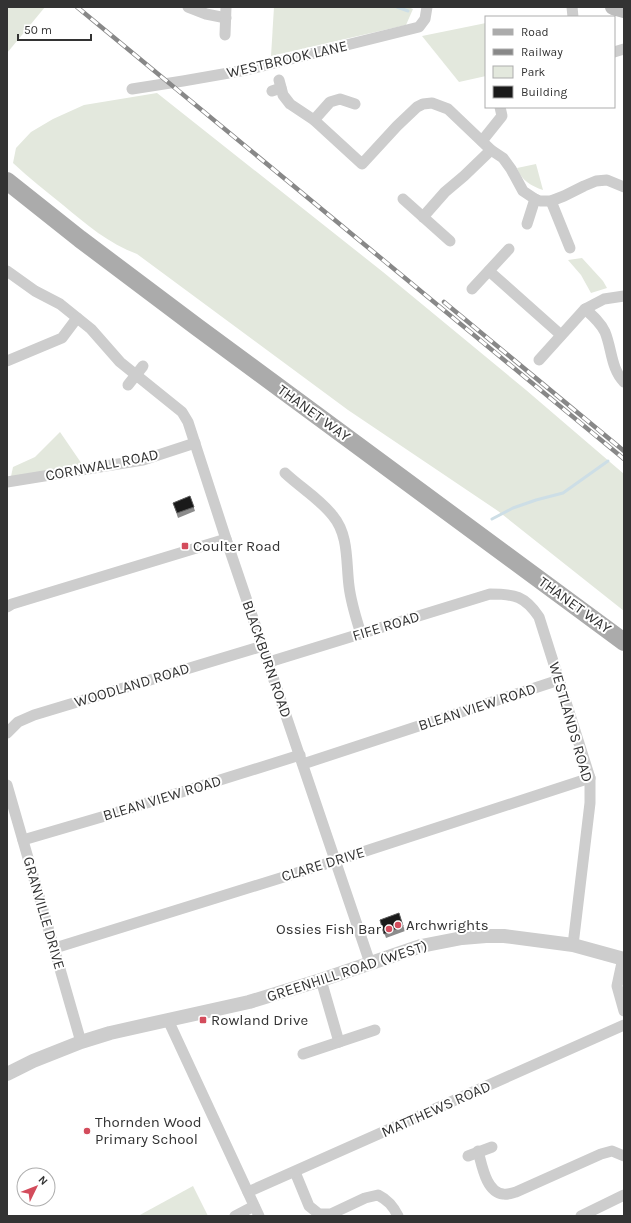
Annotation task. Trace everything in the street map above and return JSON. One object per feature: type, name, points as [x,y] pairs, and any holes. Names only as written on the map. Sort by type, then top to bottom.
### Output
[{"type":"main road","points":[[613,7],[624,10]]},
{"type":"main road","name":"THANET WAY","points":[[7,181],[80,239],[190,322],[624,642]]},
{"type":"street","points":[[188,7],[206,14],[226,13],[225,35]]},
{"type":"street","name":"WESTBROOK LANE","points":[[132,89],[246,70],[419,27],[425,19],[427,7]]},
{"type":"street","points":[[277,86],[290,104],[314,120],[362,164],[417,107],[423,104],[432,103],[448,109],[492,150],[503,158],[523,191],[535,199],[540,201],[551,201],[596,181],[607,180],[624,187]]},
{"type":"street","points":[[314,120],[330,102],[340,99],[355,104]]},
{"type":"street","points":[[482,140],[502,116],[500,108]]},
{"type":"street","points":[[423,217],[445,192],[492,150]]},
{"type":"street","points":[[403,199],[450,241]]},
{"type":"street","points":[[527,224],[535,199]]},
{"type":"street","points":[[551,201],[570,248]]},
{"type":"street","points":[[472,289],[509,249]]},
{"type":"street","name":"BLACKBURN ROAD","points":[[7,271],[35,291],[60,304],[91,329],[120,362],[182,412],[188,422],[226,539],[370,963]]},
{"type":"street","points":[[488,271],[561,335]]},
{"type":"street","points":[[539,360],[585,309],[604,299],[624,296]]},
{"type":"street","points":[[585,309],[599,322],[605,332],[614,367],[619,377],[624,382]]},
{"type":"street","points":[[7,361],[62,338],[77,318]]},
{"type":"street","points":[[128,385],[143,366]]},
{"type":"street","name":"CORNWALL ROAD","points":[[7,482],[143,460],[195,444]]},
{"type":"street","points":[[288,480],[323,504],[334,517],[344,536],[352,604],[361,634]]},
{"type":"street","points":[[7,607],[20,601],[226,539]]},
{"type":"street","name":"FIFE ROAD","points":[[268,662],[490,594],[504,594]]},
{"type":"street","name":"WESTLANDS ROAD","points":[[504,594],[519,597],[532,606],[540,617],[590,778],[590,803],[573,945]]},
{"type":"street","name":"WOODLAND ROAD","points":[[7,733],[18,722],[34,715],[262,646]]},
{"type":"street","name":"BLEAN VIEW ROAD","points":[[23,840],[301,760],[559,680]]},
{"type":"street","name":"CLARE DRIVE","points":[[54,948],[335,861],[590,778]]},
{"type":"street","name":"GRANVILLE DRIVE","points":[[7,785],[81,1042]]},
{"type":"street","name":"GREENHILL ROAD (WEST)","points":[[7,1074],[33,1061],[81,1042],[110,1033],[249,1002],[321,980],[421,946],[462,938],[504,936],[573,945],[624,958]]},
{"type":"street","points":[[624,958],[617,986],[624,1011]]},
{"type":"street","points":[[321,980],[340,1042]]},
{"type":"street","points":[[168,1020],[257,1211],[235,1216]]},
{"type":"street","name":"MATTHEWS ROAD","points":[[248,1192],[624,1025]]},
{"type":"street","points":[[303,1055],[375,1030]]},
{"type":"street","points":[[468,1156],[492,1147]]},
{"type":"street","points":[[478,1151],[486,1178],[491,1188],[502,1194],[516,1192],[601,1154],[612,1151],[624,1156]]},
{"type":"street","points":[[295,1172],[309,1206],[319,1214],[331,1214],[365,1198],[378,1195],[386,1199],[394,1208],[398,1216]]},
{"type":"street","points":[[581,1216],[624,1195]]},
{"type":"green space","points":[[7,7],[45,7],[7,53]]},
{"type":"green space","points":[[274,7],[408,7],[413,9],[406,25],[271,56]]},
{"type":"green space","points":[[485,23],[485,76],[459,82],[422,36]]},
{"type":"green space","points":[[157,93],[383,272],[526,390],[624,474],[624,611],[498,511],[348,410],[137,254],[117,245],[98,233],[13,163],[16,148],[31,132],[53,119],[84,105]]},
{"type":"green space","points":[[536,164],[543,190],[534,187],[527,182],[521,176],[517,168]]},
{"type":"green space","points":[[582,258],[603,281],[607,288],[591,293],[581,275],[568,260]]},
{"type":"green space","points":[[60,432],[86,470],[10,481],[13,467],[35,457]]},
{"type":"green space","points":[[193,1186],[208,1216],[138,1216]]},
{"type":"building","points":[[190,496],[194,507],[177,513],[173,503]]},
{"type":"building","points":[[399,913],[403,926],[384,934],[380,920]]},
{"type":"waterway","points":[[397,7],[408,11]]},
{"type":"waterway","points":[[492,519],[513,508],[563,493],[608,461]]},
{"type":"railway","points":[[77,7],[624,459]]},
{"type":"railway","points":[[444,302],[624,451]]},
{"type":"place","name":"Coulter Road","points":[[185,546]]},
{"type":"place","name":"Archwrights","points":[[398,925]]},
{"type":"place","name":"Ossies Fish Bar","points":[[389,929]]},
{"type":"place","name":"Rowland Drive","points":[[203,1020]]},
{"type":"place","name":"Thornden Wood Primary School","points":[[87,1131]]}]
